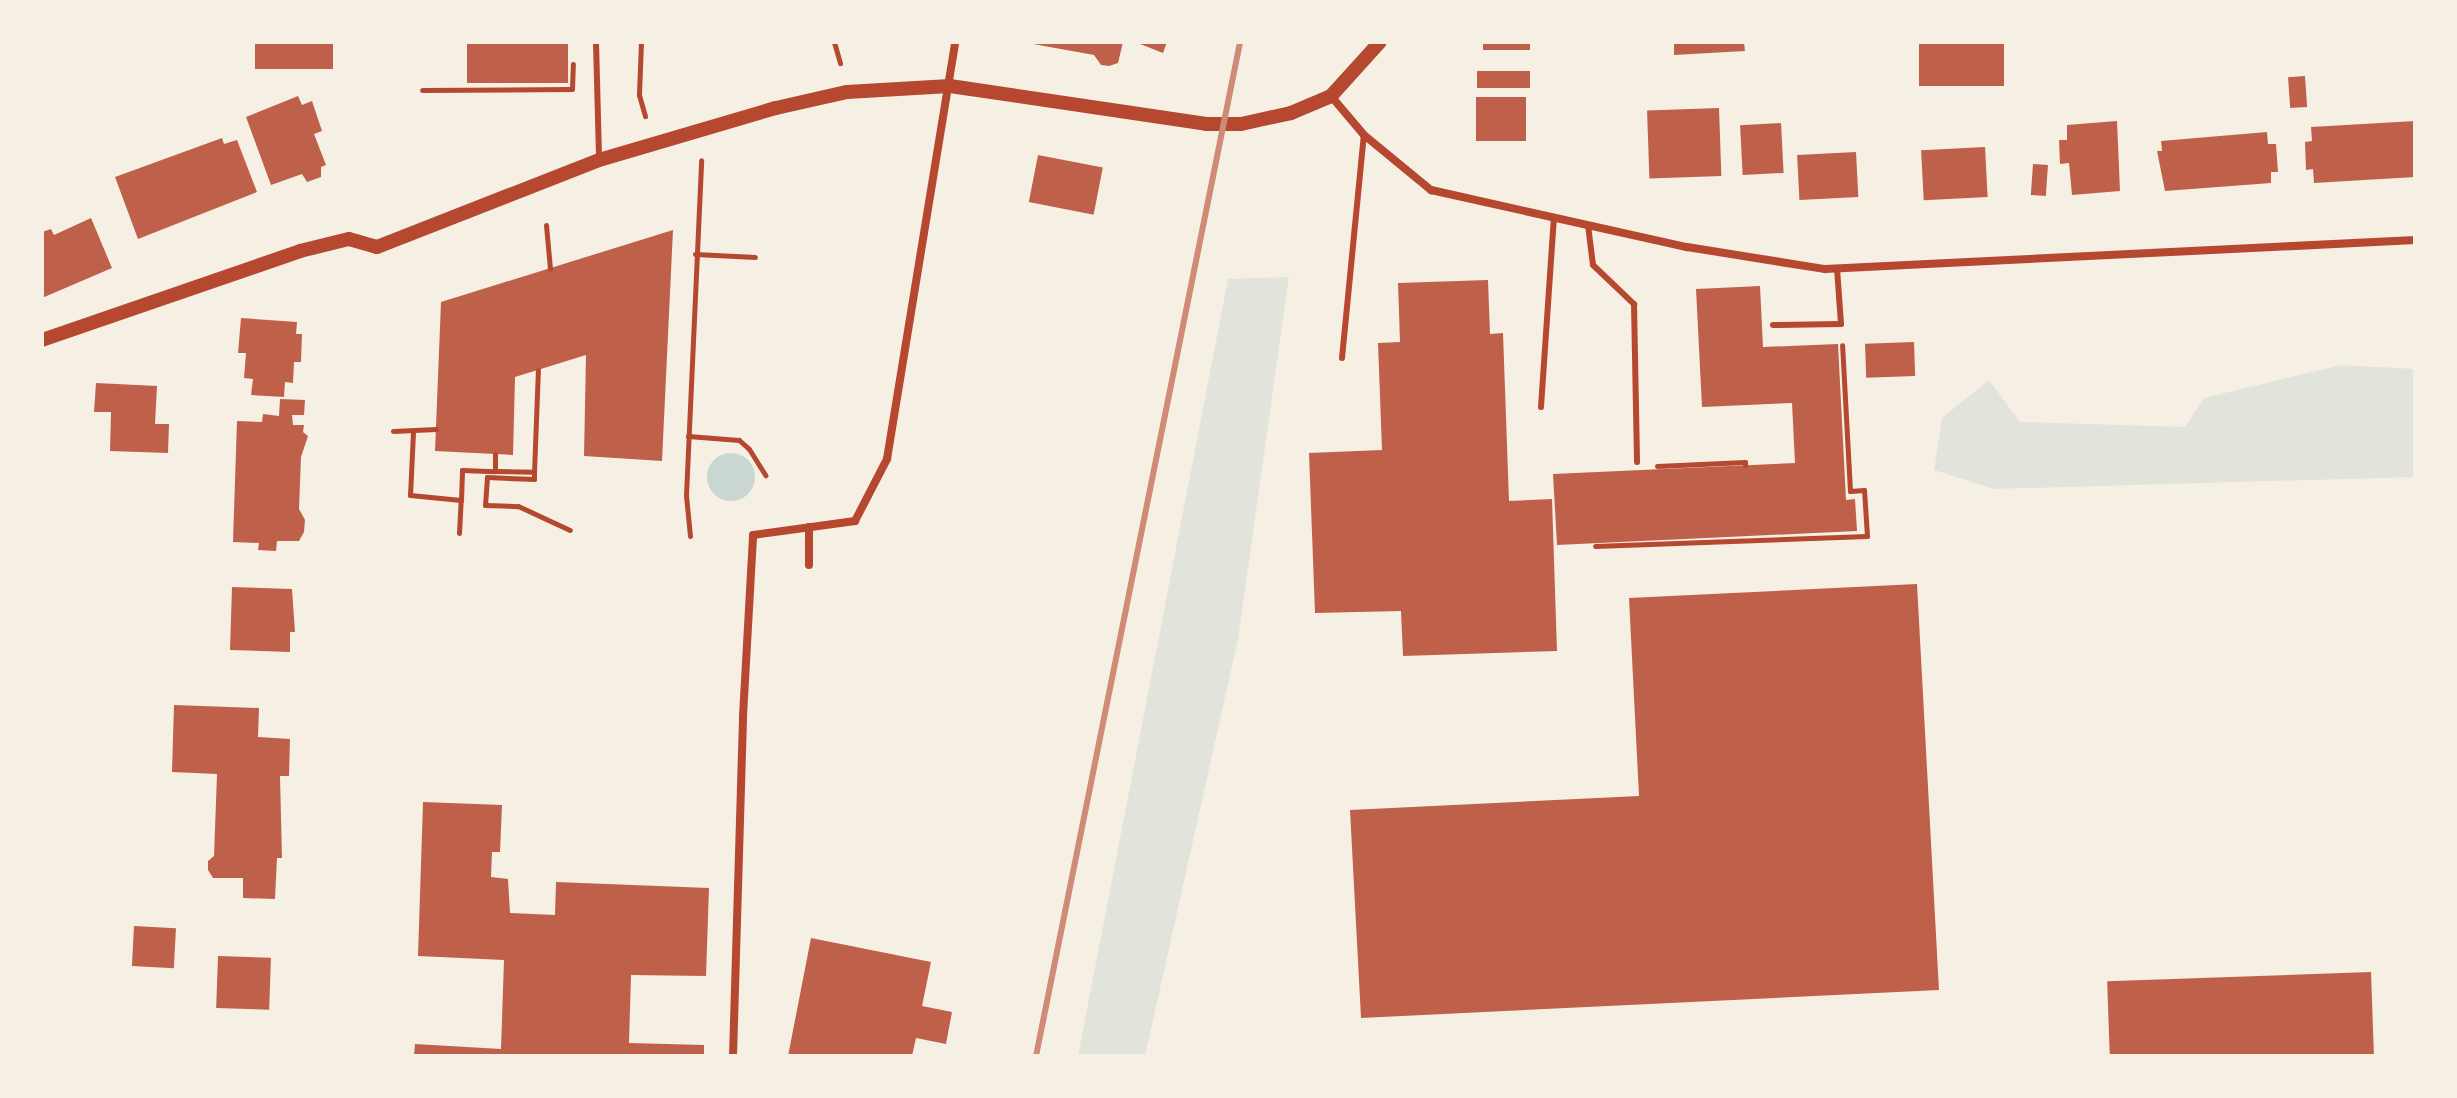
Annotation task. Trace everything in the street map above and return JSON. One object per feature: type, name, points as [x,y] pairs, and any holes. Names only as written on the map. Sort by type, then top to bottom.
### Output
[{"type":"street","points":[[733,1056],[743,716],[753,535],[855,521],[887,459],[955,42]]},
{"type":"street","points":[[42,340],[300,251],[349,239],[377,247],[599,160],[776,108],[833,95],[950,86],[1206,124],[1241,124],[1291,113],[1331,96],[1380,42]]},
{"type":"street","points":[[1331,96],[1364,135],[1431,190],[1687,247],[1837,268],[2415,240]]},
{"type":"street","points":[[809,527],[809,565]]},
{"type":"lane","points":[[596,42],[599,160]]},
{"type":"lane","points":[[1342,358],[1364,135]]},
{"type":"lane","points":[[1541,407],[1554,217]]},
{"type":"lane","points":[[1588,225],[1593,265],[1634,304],[1637,462]]},
{"type":"lane","points":[[1773,325],[1841,324],[1837,268]]},
{"type":"path","points":[[641,42],[639,95],[645,116]]},
{"type":"path","points":[[834,42],[840,63]]},
{"type":"path","points":[[422,90],[572,89]]},
{"type":"path","points":[[690,536],[686,495],[701,160]]},
{"type":"path","points":[[546,225],[550,269]]},
{"type":"path","points":[[695,254],[755,257]]},
{"type":"path","points":[[1595,546],[1749,537],[1774,537],[1774,541],[1867,536],[1864,490],[1850,491],[1841,324]]},
{"type":"path","points":[[538,370],[534,479],[487,477],[485,505],[518,506],[570,530]]},
{"type":"path","points":[[393,431],[436,429]]},
{"type":"path","points":[[413,432],[410,495],[461,500]]},
{"type":"path","points":[[688,436],[739,440],[749,449],[765,475]]},
{"type":"path","points":[[495,454],[495,471]]},
{"type":"path","points":[[1637,462],[1637,467],[1745,462],[1745,465]]},
{"type":"path","points":[[459,533],[462,470],[534,472]]},
{"type":"shaded area","points":[[1289,277],[1238,639],[1145,1056],[1078,1056],[1228,279]]},
{"type":"shaded area","points":[[2341,365],[2415,369],[2415,477],[1994,489],[1934,470],[1942,418],[1989,380],[2020,422],[2185,427],[2204,398]]},
{"type":"shaded area","points":[[731,453],[748,460],[755,477],[748,494],[731,501],[714,494],[707,477],[714,460]]},
{"type":"building","points":[[255,42],[333,42],[333,69],[255,69]]},
{"type":"building","points":[[467,42],[568,42],[568,83],[467,83]]},
{"type":"building","points":[[1022,42],[1123,42],[1118,63],[1109,66],[1101,65],[1094,55]]},
{"type":"building","points":[[1135,42],[1167,42],[1163,53]]},
{"type":"building","points":[[1483,42],[1530,42],[1530,50],[1483,50]]},
{"type":"building","points":[[1674,42],[1744,42],[1745,51],[1674,55]]},
{"type":"building","points":[[1919,42],[2004,42],[2004,86],[1919,86]]},
{"type":"building","points":[[1477,71],[1530,71],[1530,88],[1477,88]]},
{"type":"building","points":[[2305,76],[2307,107],[2290,108],[2288,77]]},
{"type":"building","points":[[298,96],[302,105],[312,101],[322,131],[314,134],[326,165],[321,167],[321,177],[307,182],[302,174],[271,185],[246,117]]},
{"type":"building","points":[[1476,97],[1526,97],[1526,141],[1476,141]]},
{"type":"building","points":[[1719,108],[1721,176],[1649,178],[1647,111]]},
{"type":"building","points":[[2117,121],[2120,191],[2072,195],[2069,163],[2060,164],[2059,140],[2067,140],[2067,125]]},
{"type":"building","points":[[2415,121],[2415,177],[2314,183],[2313,169],[2306,170],[2305,142],[2312,141],[2311,127]]},
{"type":"building","points":[[1781,123],[1784,173],[1743,175],[1740,125]]},
{"type":"building","points":[[2267,132],[2268,144],[2276,144],[2278,172],[2271,172],[2271,183],[2165,191],[2157,151],[2162,151],[2161,141]]},
{"type":"building","points":[[222,138],[224,144],[237,140],[257,192],[138,239],[115,177]]},
{"type":"building","points":[[1985,147],[1988,197],[1924,200],[1921,150]]},
{"type":"building","points":[[1856,152],[1858,197],[1799,200],[1797,155]]},
{"type":"building","points":[[1038,155],[1103,168],[1094,215],[1029,202]]},
{"type":"building","points":[[2033,164],[2048,165],[2046,196],[2031,195]]},
{"type":"building","points":[[91,218],[112,268],[42,298],[42,232],[51,229],[54,235]]},
{"type":"building","points":[[673,230],[662,461],[584,456],[586,355],[515,377],[513,455],[435,451],[441,302]]},
{"type":"building","points":[[1488,280],[1490,334],[1503,333],[1509,501],[1552,499],[1557,651],[1403,656],[1401,611],[1315,613],[1309,453],[1382,450],[1378,343],[1400,342],[1398,283]]},
{"type":"building","points":[[1760,286],[1763,347],[1838,344],[1846,500],[1855,499],[1857,531],[1557,545],[1553,474],[1795,463],[1792,403],[1702,407],[1696,289]]},
{"type":"building","points":[[241,318],[297,322],[296,334],[302,334],[301,362],[294,362],[293,383],[285,382],[284,397],[251,395],[253,379],[244,378],[246,353],[238,353]]},
{"type":"building","points":[[1914,342],[1915,376],[1866,378],[1865,344]]},
{"type":"building","points":[[96,383],[157,386],[155,424],[169,424],[168,453],[110,451],[111,412],[94,412]]},
{"type":"building","points":[[280,399],[305,400],[304,415],[292,415],[293,425],[304,425],[303,432],[308,436],[301,457],[299,509],[305,520],[304,532],[299,541],[277,541],[276,551],[258,550],[259,543],[233,542],[237,421],[262,422],[263,414],[279,416]]},
{"type":"building","points":[[1917,584],[1939,990],[1361,1018],[1350,810],[1639,796],[1629,598]]},
{"type":"building","points":[[232,587],[292,589],[295,632],[290,632],[290,652],[230,650]]},
{"type":"building","points":[[174,705],[259,708],[258,737],[290,739],[289,776],[280,776],[282,858],[277,858],[275,899],[243,898],[243,878],[213,878],[208,870],[208,861],[214,856],[217,774],[172,772]]},
{"type":"building","points":[[423,802],[502,805],[500,852],[492,852],[491,877],[508,879],[510,913],[555,915],[556,882],[709,888],[706,976],[631,975],[629,1043],[704,1045],[704,1056],[414,1056],[415,1044],[501,1049],[504,960],[418,956]]},
{"type":"building","points":[[134,926],[176,928],[174,968],[132,966]]},
{"type":"building","points":[[811,938],[931,962],[922,1006],[952,1012],[946,1044],[916,1038],[912,1056],[788,1056]]},
{"type":"building","points":[[218,956],[271,958],[269,1010],[216,1008]]},
{"type":"building","points":[[2371,972],[2374,1056],[2110,1056],[2107,981]]},
{"type":"railway","points":[[1036,1056],[1240,42]]}]
